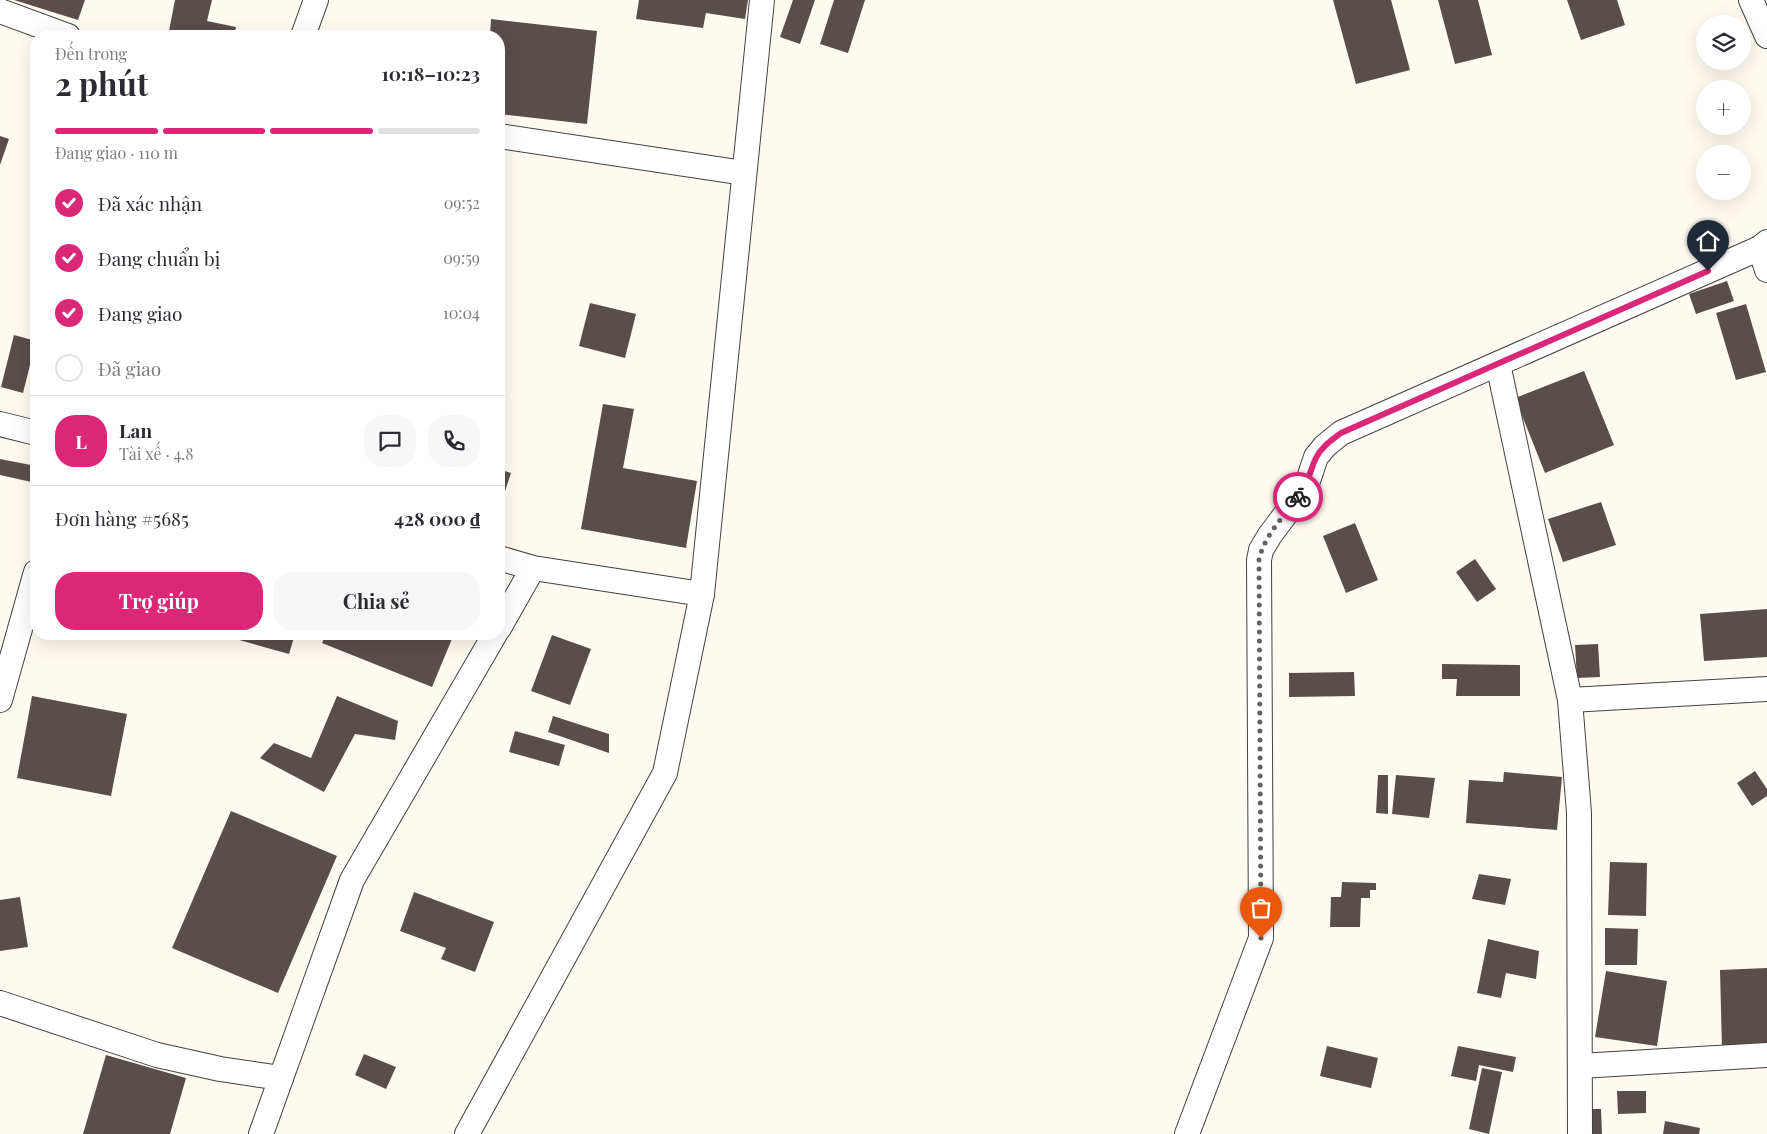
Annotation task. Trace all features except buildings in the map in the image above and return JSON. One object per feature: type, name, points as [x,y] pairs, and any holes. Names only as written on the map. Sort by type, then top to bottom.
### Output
[{"type":"street","points":[[304,30],[316,0]]},
{"type":"street","points":[[467,1134],[665,773],[702,594],[762,0]]},
{"type":"street","points":[[1751,0],[1767,36]]},
{"type":"street","points":[[0,11],[52,30]]},
{"type":"street","points":[[505,137],[744,173]]},
{"type":"street","points":[[1187,1134],[1261,938],[1259,560],[1261,550],[1270,535],[1306,487],[1316,457],[1325,446],[1341,433],[1498,364],[1765,253]]},
{"type":"street","points":[[1498,364],[1570,700],[1579,813],[1580,1134]]},
{"type":"street","points":[[0,424],[30,431]]},
{"type":"street","points":[[505,560],[533,568],[702,594]]},
{"type":"street","points":[[505,617],[533,568]]},
{"type":"street","points":[[0,700],[30,593]]},
{"type":"street","points":[[261,1134],[352,880],[492,640]]},
{"type":"street","points":[[1570,700],[1767,690]]},
{"type":"street","points":[[0,1003],[158,1056],[220,1069],[281,1078]]},
{"type":"street","points":[[1580,1066],[1767,1055]]},
{"type":"way so far","points":[[1261,938],[1259,560],[1261,550],[1270,535],[1298,497]]},
{"type":"route","points":[[1298,497],[1306,487],[1316,457],[1325,446],[1341,433],[1708,271]]}]
